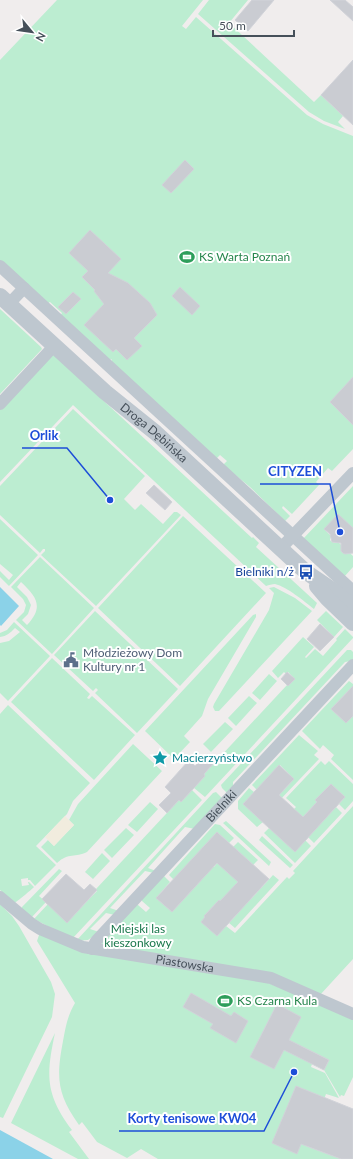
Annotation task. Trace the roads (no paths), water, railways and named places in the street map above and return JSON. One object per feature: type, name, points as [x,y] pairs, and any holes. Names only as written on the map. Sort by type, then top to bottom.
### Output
[{"type":"street","points":[[0,266],[353,591]]},
{"type":"street","points":[[5,300],[24,288]]},
{"type":"street","name":"Droga Dębińska","points":[[5,300],[105,392],[156,433],[281,548],[306,572],[328,599],[353,623]]},
{"type":"street","points":[[32,326],[47,310]]},
{"type":"street","points":[[68,359],[83,342]]},
{"type":"street","points":[[0,404],[54,346]]},
{"type":"street","points":[[281,548],[353,473]]},
{"type":"street","points":[[241,511],[253,498]]},
{"type":"street","name":"Droga Dębińska","points":[[306,572],[334,591],[353,607]]},
{"type":"street","name":"Bielniki","points":[[92,949],[96,941],[353,666]]},
{"type":"street","name":"Piastowska","points":[[0,897],[32,924],[71,943],[92,949],[267,977],[280,981],[353,1014]]},
{"type":"water","points":[[0,587],[19,606],[1,626],[0,625]]},
{"type":"water","points":[[0,1130],[53,1159],[0,1159]]},
{"type":"place","name":"KS Warta Poznań","points":[[187,257]]},
{"type":"place","name":"Orlik","points":[[110,500]]},
{"type":"place","name":"CITYZEN","points":[[340,532]]},
{"type":"place","name":"Bielniki n/ż","points":[[306,572]]},
{"type":"place","name":"Młodzieżowy Dom Kultury nr 1","points":[[71,660]]},
{"type":"place","name":"Macierzyństwo","points":[[160,758]]},
{"type":"place","name":"KS Czarna Kula","points":[[225,1001]]},
{"type":"place","name":"Korty tenisowe KW04","points":[[294,1072]]},
{"type":"park label","name":"Miejski las kieszonkowy","points":[[138,936]]}]
